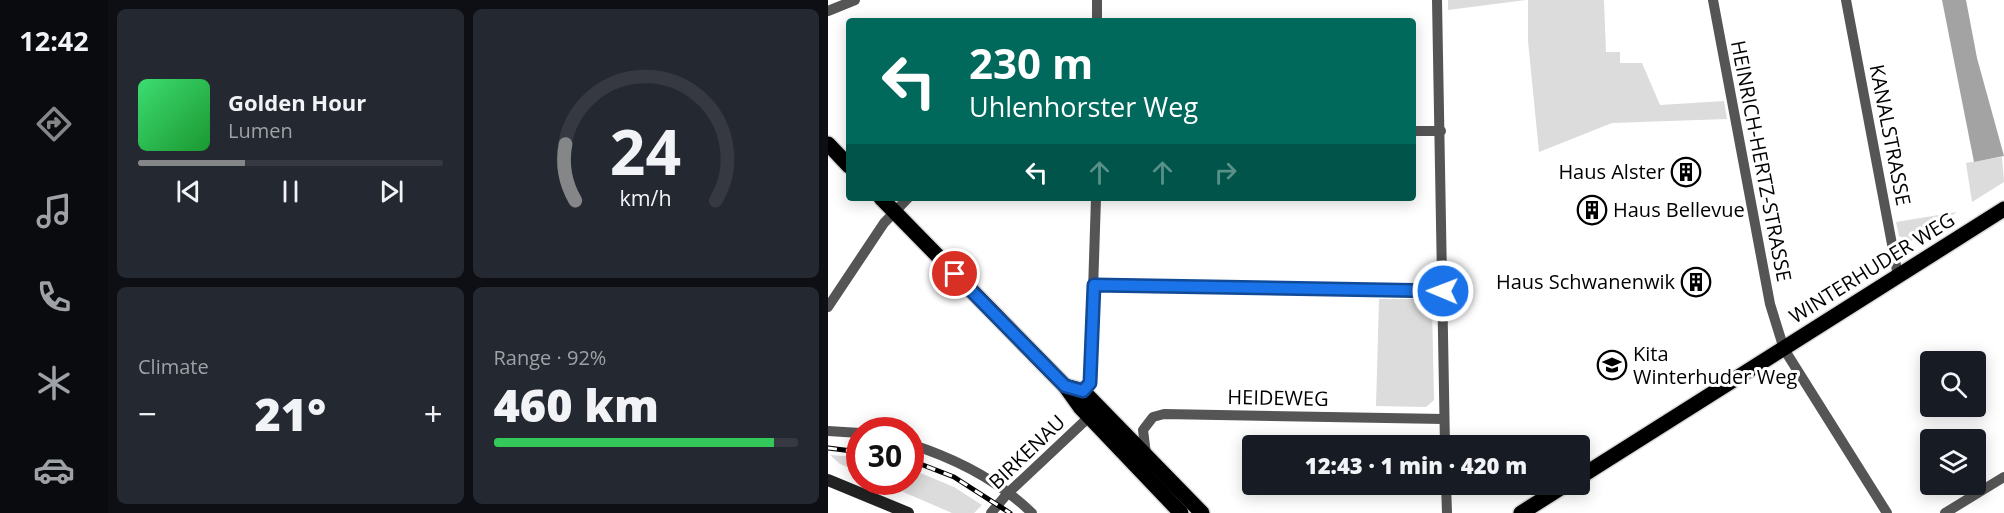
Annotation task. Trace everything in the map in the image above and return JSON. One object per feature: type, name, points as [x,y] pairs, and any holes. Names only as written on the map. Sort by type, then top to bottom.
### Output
[{"type":"main road","points":[[828,144],[846,162]]},
{"type":"main road","points":[[884,201],[1065,386],[1089,417],[1181,513]]},
{"type":"main road","name":"WINTERHUDER WEG","points":[[1590,471],[2004,209]]},
{"type":"main road","points":[[1065,386],[1083,391],[1202,513]]},
{"type":"main road","points":[[828,480],[908,513]]},
{"type":"main road","points":[[1521,513],[1550,495]]},
{"type":"street","points":[[828,11],[855,0]]},
{"type":"street","points":[[1097,0],[1097,18]]},
{"type":"street","points":[[1437,0],[1445,435]]},
{"type":"street","name":"HEINRICH-HERTZ-STRASSE","points":[[1713,0],[1770,304],[1784,349],[1887,513]]},
{"type":"street","name":"KANALSTRASSE","points":[[1846,0],[1898,276]]},
{"type":"street","points":[[1416,131],[1441,131]]},
{"type":"street","points":[[828,308],[894,211],[905,201]]},
{"type":"street","points":[[1083,391],[1090,383],[1096,201]]},
{"type":"street","points":[[1094,285],[1443,291]]},
{"type":"street","name":"HEIDEWEG","points":[[1146,454],[1143,430],[1153,417],[1164,414],[1444,419]]},
{"type":"street","name":"BIRKENAU","points":[[991,513],[1089,417]]},
{"type":"street","points":[[828,431],[846,432]]},
{"type":"street","points":[[924,450],[955,462],[1008,494],[1032,513]]},
{"type":"street","points":[[1945,513],[2004,477]]},
{"type":"street","points":[[1446,495],[1447,513]]},
{"type":"shaded area","points":[[1448,0],[1526,0],[1448,10]]},
{"type":"shaded area","points":[[1528,0],[1604,0],[1606,52],[1620,52],[1620,63],[1642,63],[1660,105],[1724,101],[1727,119],[1612,123],[1539,152],[1528,41]]},
{"type":"shaded area","points":[[1942,0],[1966,0],[1977,58],[2004,156],[1974,162]]},
{"type":"shaded area","points":[[2002,157],[2004,182],[1972,202],[1966,163]]},
{"type":"shaded area","points":[[1957,212],[1911,241],[1899,236],[1896,222]]},
{"type":"shaded area","points":[[1379,299],[1428,299],[1432,304],[1434,400],[1426,407],[1376,406]]},
{"type":"shaded area","points":[[830,455],[846,456],[846,467]]},
{"type":"shaded area","points":[[924,474],[954,487],[982,505],[974,513],[952,513],[910,495],[924,495]]},
{"type":"railway","points":[[828,448],[846,450]]},
{"type":"railway","points":[[924,465],[954,477],[1010,513]]},
{"type":"place","name":"Haus Alster","points":[[1686,172]]},
{"type":"place","name":"Haus Bellevue","points":[[1592,210]]},
{"type":"place","name":"Haus Schwanenwik","points":[[1696,282]]},
{"type":"place","name":"Kita Winterhuder Weg","points":[[1612,365]]},
{"type":"route","points":[[955,274],[1065,386],[1083,391],[1090,383],[1094,285],[1443,291]]}]
